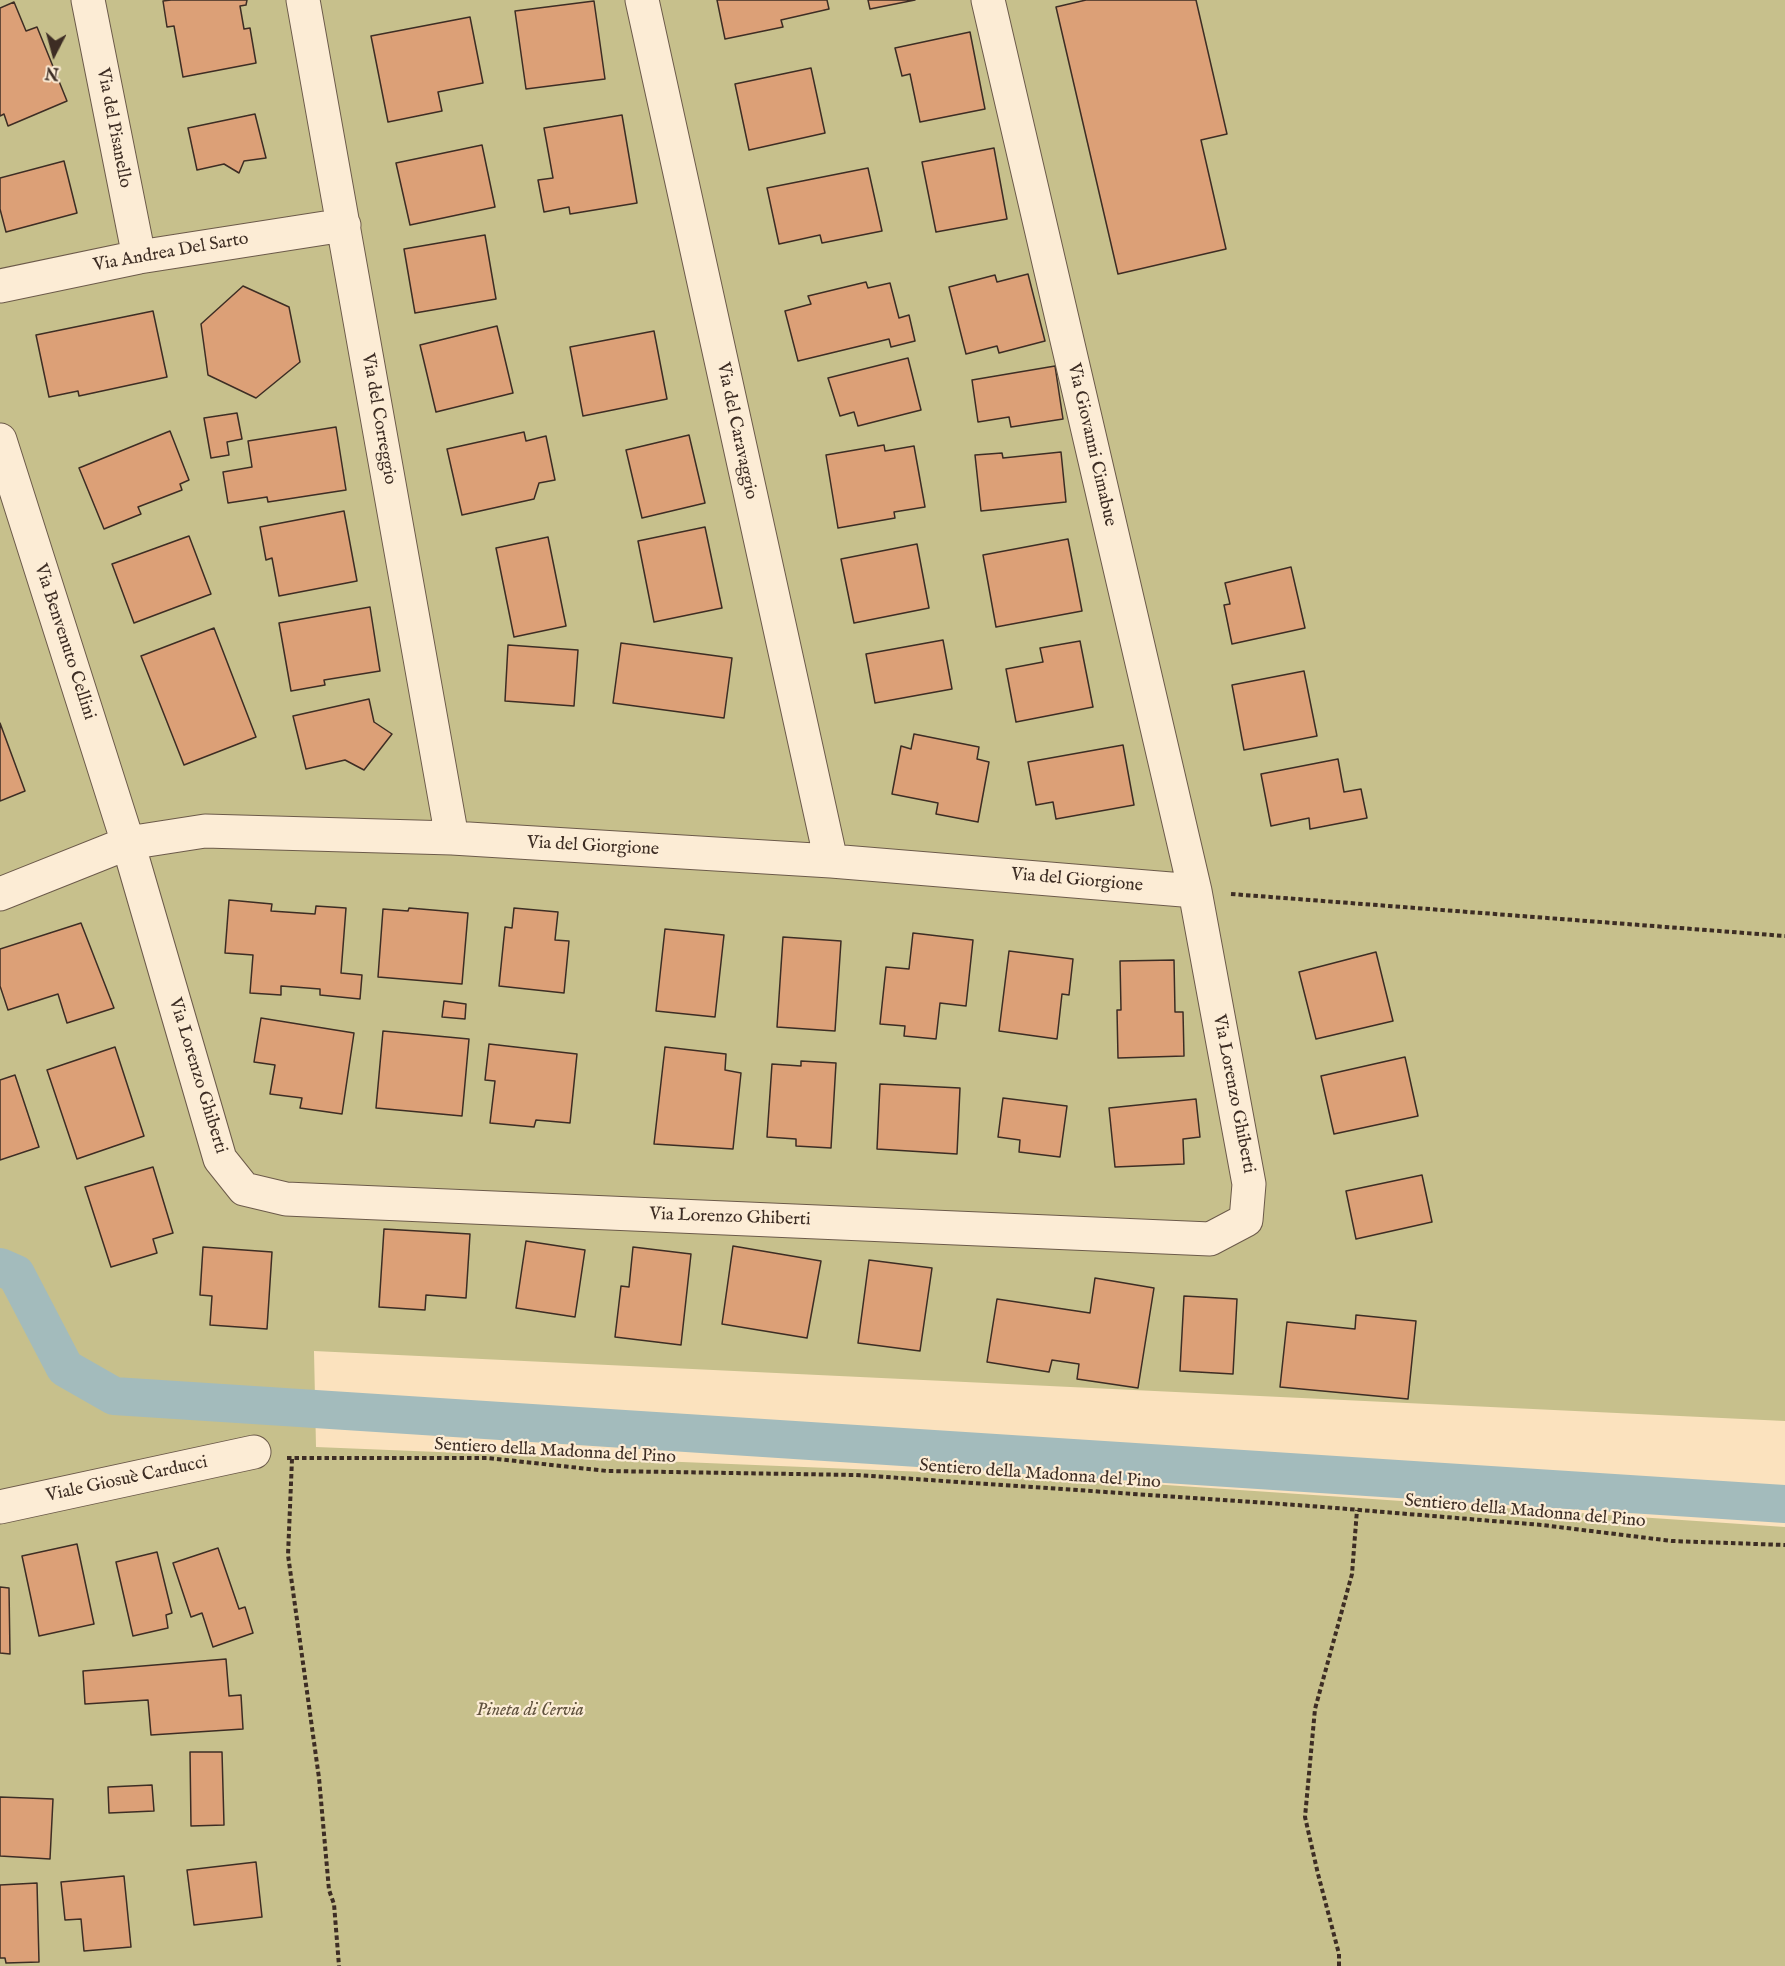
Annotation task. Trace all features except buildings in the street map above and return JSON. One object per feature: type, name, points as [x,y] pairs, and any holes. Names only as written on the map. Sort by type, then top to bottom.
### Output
[{"type":"street","name":"Via del Pisanello","points":[[88,0],[139,257]]},
{"type":"street","name":"Via del Correggio","points":[[303,0],[452,838]]},
{"type":"street","name":"Via del Caravaggio","points":[[642,0],[831,861]]},
{"type":"street","name":"Via Giovanni Cimabue","points":[[988,0],[1195,891]]},
{"type":"street","name":"Via Andrea Del Sarto","points":[[0,286],[139,257],[344,225]]},
{"type":"street","name":"Via Benvenuto Cellini","points":[[0,440],[128,843]]},
{"type":"street","name":"Via del Giorgione","points":[[0,894],[128,843],[205,831],[452,838],[831,861],[1195,891]]},
{"type":"street","name":"Via Lorenzo Ghiberti","points":[[128,843],[220,1159],[244,1189],[286,1199],[1210,1239],[1246,1220],[1249,1184],[1195,891]]},
{"type":"street","name":"Viale Giosuè Carducci","points":[[0,1507],[254,1452]]},
{"type":"path","points":[[1195,891],[1785,936]]},
{"type":"path","name":"Sentiero della Madonna del Pino","points":[[339,1966],[334,1904],[329,1890],[319,1778],[288,1555],[292,1459],[488,1458],[607,1471],[856,1475],[1357,1510],[1542,1525],[1672,1540],[1785,1545]]},
{"type":"path","points":[[1339,1966],[1305,1818],[1315,1709],[1352,1574],[1357,1510]]},
{"type":"green space","name":"Pineta di Cervia","points":[[0,0],[1785,0],[1785,1421],[314,1351],[316,1447],[1048,1477],[1785,1527],[1785,1966],[0,1966]]},
{"type":"waterway","points":[[0,1267],[16,1274],[65,1368],[114,1396],[1785,1504]]}]
